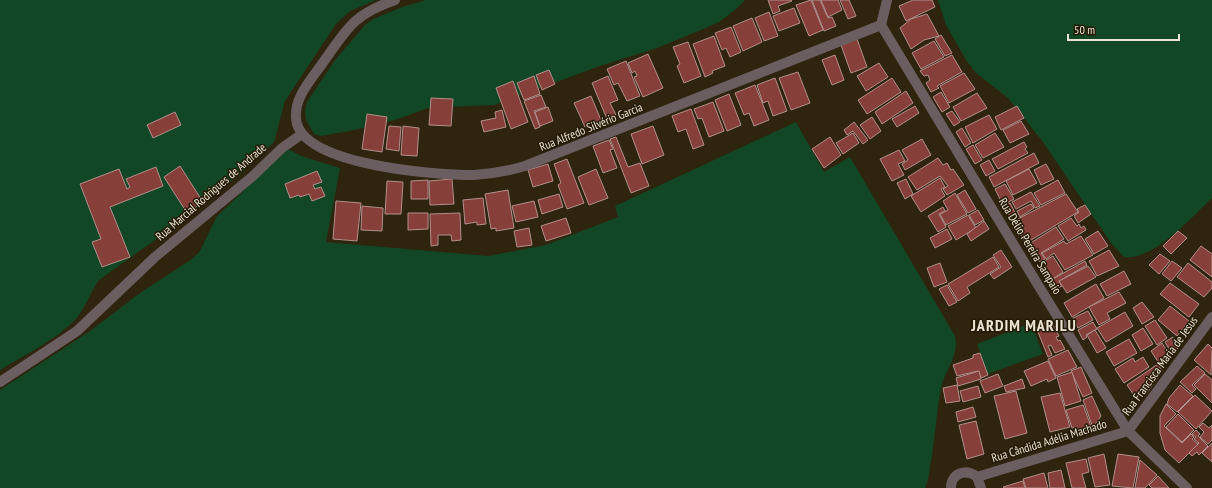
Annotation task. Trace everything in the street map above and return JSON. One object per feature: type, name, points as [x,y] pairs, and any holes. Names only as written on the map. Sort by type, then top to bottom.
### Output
[{"type":"street","points":[[302,134],[297,124],[296,112],[299,99],[307,83],[353,22],[363,14],[395,0]]},
{"type":"street","points":[[881,25],[887,0]]},
{"type":"street","name":"Rua Alfredo Silvério Garcia","points":[[302,134],[306,139],[320,148],[336,156],[351,160],[417,171],[474,175],[505,171],[549,158],[881,25]]},
{"type":"street","name":"Rua Délio Pereira Sampaio","points":[[881,25],[1038,285],[1128,430],[1187,488]]},
{"type":"street","name":"Rua Marcial Rodrigues de Andrade","points":[[0,382],[77,331],[155,257],[253,176],[282,148],[302,134]]},
{"type":"street","name":"Rua Francisca Maria de Jesus","points":[[1128,430],[1212,317]]},
{"type":"street","name":"Rua Cândida Adélia Machado","points":[[977,477],[1128,430]]},
{"type":"street","points":[[951,488],[952,480],[959,473],[968,472],[977,477],[981,488]]},
{"type":"green space","points":[[0,0],[376,0],[350,11],[336,24],[285,101],[274,142],[245,170],[180,222],[99,280],[79,315],[72,323],[53,338],[0,370]]},
{"type":"green space","points":[[426,0],[745,0],[719,22],[701,30],[657,48],[600,66],[494,105],[428,108],[398,119],[359,129],[321,136],[314,134],[306,120],[305,111],[307,102],[335,60],[365,25],[373,19],[405,6]]},
{"type":"green space","points":[[938,0],[1212,0],[1212,198],[1183,226],[1159,245],[1147,252],[1135,256],[1124,257],[1111,243],[1043,142],[1008,98],[976,73],[966,60],[946,25]]},
{"type":"green space","points":[[796,122],[824,172],[850,157],[955,336],[956,343],[954,356],[941,388],[932,457],[925,488],[0,488],[0,390],[90,331],[140,293],[192,259],[200,251],[217,216],[288,149],[301,156],[340,168],[326,242],[488,256],[546,245],[618,217],[615,206]]},
{"type":"green space","points":[[1031,323],[1043,354],[988,374],[977,344]]},
{"type":"building","points":[[768,0],[792,1],[778,6],[780,11],[773,14]]},
{"type":"building","points":[[811,0],[823,30],[809,36],[796,5]]},
{"type":"building","points":[[812,0],[820,0],[828,18],[832,17],[836,26],[824,31]]},
{"type":"building","points":[[821,0],[838,0],[842,10],[828,17]]},
{"type":"building","points":[[840,0],[849,0],[856,16],[848,19]]},
{"type":"building","points":[[913,0],[932,0],[935,7],[906,21],[899,6]]},
{"type":"building","points":[[794,8],[800,23],[779,31],[773,16]]},
{"type":"building","points":[[769,12],[778,36],[764,41],[755,18]]},
{"type":"building","points":[[927,14],[939,36],[924,40],[911,49],[900,28],[911,19]]},
{"type":"building","points":[[752,18],[762,42],[743,51],[733,26]]},
{"type":"building","points":[[731,27],[741,52],[730,57],[726,48],[722,50],[715,33]]},
{"type":"building","points":[[941,35],[952,53],[945,56],[935,39]]},
{"type":"building","points":[[714,36],[725,66],[712,71],[713,73],[705,77],[693,44]]},
{"type":"building","points":[[857,39],[867,67],[851,73],[841,45]]},
{"type":"building","points":[[934,41],[944,57],[921,69],[912,53]]},
{"type":"building","points":[[688,42],[701,76],[684,83],[677,66],[680,64],[673,47]]},
{"type":"building","points":[[648,54],[663,88],[643,97],[634,77],[637,76],[635,71],[632,73],[628,63]]},
{"type":"building","points":[[835,55],[844,80],[832,85],[822,60]]},
{"type":"building","points":[[952,55],[962,72],[937,86],[939,88],[931,92],[926,83],[930,80],[928,75],[924,76],[920,71]]},
{"type":"building","points":[[626,61],[640,96],[627,101],[618,83],[614,85],[607,69]]},
{"type":"building","points":[[879,63],[888,77],[866,91],[857,76]]},
{"type":"building","points":[[549,70],[555,84],[542,90],[536,75]]},
{"type":"building","points":[[798,72],[810,103],[791,110],[779,78]]},
{"type":"building","points":[[964,73],[975,89],[949,103],[940,86]]},
{"type":"building","points":[[534,76],[540,94],[524,100],[517,83]]},
{"type":"building","points":[[608,76],[618,100],[610,103],[616,115],[607,119],[592,83]]},
{"type":"building","points":[[775,78],[787,111],[773,116],[768,101],[763,103],[757,85]]},
{"type":"building","points":[[892,78],[901,92],[867,114],[858,100]]},
{"type":"building","points":[[513,81],[528,122],[511,129],[496,88]]},
{"type":"building","points":[[755,85],[769,120],[754,126],[749,113],[744,115],[735,93]]},
{"type":"building","points":[[906,91],[913,103],[882,124],[875,112]]},
{"type":"building","points":[[941,92],[950,107],[942,112],[933,97]]},
{"type":"building","points":[[977,93],[987,108],[961,121],[953,107]]},
{"type":"building","points":[[729,94],[741,125],[727,131],[715,100]]},
{"type":"building","points":[[541,95],[546,107],[534,111],[540,127],[535,129],[524,101]]},
{"type":"building","points":[[591,96],[601,120],[585,127],[574,103]]},
{"type":"building","points":[[431,98],[453,99],[451,126],[429,125]]},
{"type":"building","points":[[713,102],[724,131],[709,137],[702,118],[698,119],[694,109]]},
{"type":"building","points":[[915,106],[919,113],[897,127],[892,119]]},
{"type":"building","points":[[1017,106],[1024,118],[1001,130],[995,117]]},
{"type":"building","points":[[548,107],[553,121],[540,126],[535,112]]},
{"type":"building","points":[[691,109],[704,145],[693,149],[686,129],[678,132],[672,116]]},
{"type":"building","points":[[502,110],[506,127],[484,132],[481,121],[496,118],[495,112]]},
{"type":"building","points":[[952,111],[960,122],[954,126],[946,114]]},
{"type":"building","points":[[175,112],[181,125],[153,138],[147,125]]},
{"type":"building","points":[[367,114],[387,117],[382,152],[362,149]]},
{"type":"building","points":[[989,115],[997,129],[973,143],[965,127]]},
{"type":"building","points":[[872,117],[881,131],[870,139],[860,125]]},
{"type":"building","points":[[1021,121],[1029,134],[1010,143],[1003,130]]},
{"type":"building","points":[[854,122],[868,140],[863,144],[853,131],[847,135],[844,130]]},
{"type":"building","points":[[389,126],[401,127],[399,151],[386,149]]},
{"type":"building","points":[[403,126],[419,128],[417,156],[401,155]]},
{"type":"building","points":[[653,126],[664,155],[642,164],[631,134]]},
{"type":"building","points":[[962,128],[971,143],[965,147],[956,132]]},
{"type":"building","points":[[853,133],[859,143],[843,154],[836,143]]},
{"type":"building","points":[[995,133],[1004,147],[983,158],[975,145]]},
{"type":"building","points":[[616,137],[628,167],[640,163],[649,186],[631,193],[610,139]]},
{"type":"building","points":[[830,137],[841,155],[824,168],[812,149]]},
{"type":"building","points":[[922,139],[931,155],[905,170],[902,164],[908,160],[902,150]]},
{"type":"building","points":[[609,140],[613,149],[610,150],[617,168],[603,173],[593,146]]},
{"type":"building","points":[[1024,142],[1027,147],[1025,149],[1028,153],[998,169],[992,159]]},
{"type":"building","points":[[973,145],[982,160],[975,164],[966,149]]},
{"type":"building","points":[[899,150],[905,161],[898,164],[904,175],[892,181],[880,159]]},
{"type":"building","points":[[1034,153],[1039,163],[994,187],[989,177]]},
{"type":"building","points":[[938,158],[943,165],[947,163],[951,170],[953,169],[964,185],[947,195],[943,189],[948,186],[940,176],[917,190],[908,177]]},
{"type":"building","points":[[567,159],[584,203],[567,209],[558,185],[561,183],[554,164]]},
{"type":"building","points":[[989,160],[995,171],[986,176],[980,165]]},
{"type":"building","points":[[548,164],[553,181],[533,187],[528,170]]},
{"type":"building","points":[[1046,164],[1054,179],[1041,185],[1034,170]]},
{"type":"building","points":[[180,166],[203,202],[187,213],[164,177]]},
{"type":"building","points":[[156,167],[163,186],[110,207],[130,257],[102,267],[92,242],[101,239],[80,184],[119,169],[127,189],[130,187],[126,179]]},
{"type":"building","points":[[596,169],[608,198],[589,205],[578,177]]},
{"type":"building","points":[[1029,169],[1037,183],[1013,195],[1006,181]]},
{"type":"building","points":[[317,171],[322,182],[313,185],[315,189],[321,187],[325,196],[312,201],[309,194],[290,198],[285,184]]},
{"type":"building","points":[[940,178],[945,187],[941,189],[945,196],[921,212],[911,196]]},
{"type":"building","points":[[452,179],[454,204],[430,205],[429,181]]},
{"type":"building","points":[[906,179],[913,194],[905,199],[897,183]]},
{"type":"building","points":[[428,180],[428,199],[411,199],[411,181]]},
{"type":"building","points":[[1058,180],[1065,193],[1041,205],[1034,193]]},
{"type":"building","points":[[387,181],[403,182],[401,214],[385,214]]},
{"type":"building","points":[[1005,184],[1014,199],[1003,205],[995,189]]},
{"type":"building","points":[[508,190],[514,228],[496,231],[496,228],[491,229],[485,194]]},
{"type":"building","points":[[965,190],[976,209],[968,213],[957,195]]},
{"type":"building","points":[[1031,192],[1040,206],[1035,208],[1031,201],[1016,209],[1012,202]]},
{"type":"building","points":[[955,193],[967,214],[946,225],[940,214],[948,210],[943,201]]},
{"type":"building","points":[[559,194],[563,207],[542,214],[538,200]]},
{"type":"building","points":[[1066,194],[1078,212],[1026,243],[1012,222]]},
{"type":"building","points":[[483,198],[486,224],[477,225],[477,222],[465,224],[463,200]]},
{"type":"building","points":[[336,201],[361,203],[357,241],[333,239]]},
{"type":"building","points":[[534,201],[538,217],[516,222],[512,206]]},
{"type":"building","points":[[1010,203],[1017,216],[1012,220],[1004,206]]},
{"type":"building","points":[[1031,204],[1034,208],[1020,217],[1017,211]]},
{"type":"building","points":[[1085,205],[1091,214],[1078,223],[1074,216],[1079,212],[1077,209]]},
{"type":"building","points":[[362,206],[383,208],[382,231],[361,230]]},
{"type":"building","points":[[943,207],[945,211],[939,214],[946,227],[938,232],[928,216]]},
{"type":"building","points":[[978,210],[984,220],[975,225],[969,215]]},
{"type":"building","points":[[408,213],[428,213],[428,229],[408,230]]},
{"type":"building","points":[[460,213],[461,240],[452,241],[451,235],[438,235],[438,245],[431,246],[430,214]]},
{"type":"building","points":[[968,215],[976,228],[956,240],[948,226]]},
{"type":"building","points":[[566,218],[571,233],[546,241],[541,226]]},
{"type":"building","points":[[1071,218],[1077,226],[1079,224],[1081,228],[1084,226],[1086,230],[1068,241],[1058,226]]},
{"type":"building","points":[[984,221],[989,229],[971,241],[967,234]]},
{"type":"building","points":[[1056,227],[1064,239],[1041,253],[1045,259],[1040,262],[1029,244]]},
{"type":"building","points":[[529,228],[532,245],[517,247],[514,231]]},
{"type":"building","points":[[947,229],[952,239],[935,248],[930,238]]},
{"type":"building","points":[[1098,231],[1108,246],[1094,254],[1085,239]]},
{"type":"building","points":[[1178,231],[1187,238],[1171,254],[1163,246]]},
{"type":"building","points":[[1081,236],[1093,255],[1065,270],[1054,253],[1046,259],[1042,253],[1064,241],[1066,244]]},
{"type":"building","points":[[1201,246],[1212,254],[1212,277],[1190,260]]},
{"type":"building","points":[[1001,250],[1012,267],[994,279],[990,274],[1001,267],[993,255]]},
{"type":"building","points":[[1109,250],[1119,266],[1097,276],[1089,261]]},
{"type":"building","points":[[1160,254],[1170,261],[1159,274],[1149,265]]},
{"type":"building","points":[[1053,256],[1063,272],[1051,280],[1041,263]]},
{"type":"building","points":[[993,257],[999,267],[967,287],[970,293],[958,301],[948,284]]},
{"type":"building","points":[[1085,261],[1087,265],[1059,281],[1062,286],[1056,289],[1051,280]]},
{"type":"building","points":[[1172,261],[1182,268],[1171,281],[1162,274]]},
{"type":"building","points":[[940,263],[947,282],[934,287],[927,268]]},
{"type":"building","points":[[1188,263],[1212,282],[1212,288],[1204,297],[1177,277]]},
{"type":"building","points":[[1088,266],[1096,277],[1067,293],[1059,281]]},
{"type":"building","points":[[1124,271],[1131,284],[1107,296],[1100,284]]},
{"type":"building","points":[[1170,283],[1199,304],[1189,317],[1160,294]]},
{"type":"building","points":[[1096,284],[1104,298],[1072,317],[1064,303]]},
{"type":"building","points":[[947,285],[957,302],[949,306],[939,289]]},
{"type":"building","points":[[1119,292],[1126,303],[1107,313],[1110,319],[1099,325],[1089,307]]},
{"type":"building","points":[[1142,302],[1154,317],[1142,324],[1133,308]]},
{"type":"building","points":[[1170,306],[1189,321],[1177,336],[1158,320]]},
{"type":"building","points":[[1088,311],[1093,320],[1078,328],[1073,318]]},
{"type":"building","points":[[1125,312],[1133,326],[1106,342],[1097,328]]},
{"type":"building","points":[[1051,320],[1059,336],[1056,337],[1058,341],[1060,340],[1065,349],[1055,353],[1051,345],[1048,346],[1052,355],[1048,357],[1036,327]]},
{"type":"building","points":[[1155,320],[1167,338],[1157,345],[1145,326]]},
{"type":"building","points":[[1093,322],[1097,329],[1086,335],[1087,337],[1083,340],[1078,330]]},
{"type":"building","points":[[1143,328],[1153,344],[1141,351],[1132,335]]},
{"type":"building","points":[[1095,330],[1106,348],[1097,353],[1087,335]]},
{"type":"building","points":[[1173,337],[1179,347],[1172,354],[1165,342]]},
{"type":"building","points":[[1129,339],[1137,353],[1114,366],[1106,352]]},
{"type":"building","points":[[1162,343],[1170,355],[1162,368],[1151,351]]},
{"type":"building","points":[[1208,344],[1212,348],[1211,375],[1194,360]]},
{"type":"building","points":[[1068,350],[1077,367],[1056,376],[1048,359]]},
{"type":"building","points":[[980,353],[988,375],[981,378],[978,371],[957,376],[953,365],[973,358],[973,355]]},
{"type":"building","points":[[1143,357],[1149,367],[1124,383],[1115,369],[1133,358],[1135,362]]},
{"type":"building","points":[[1048,361],[1056,378],[1048,382],[1047,379],[1031,386],[1024,371]]},
{"type":"building","points":[[1158,364],[1162,371],[1147,393],[1136,398],[1127,385]]},
{"type":"building","points":[[1197,366],[1205,373],[1192,385],[1196,389],[1192,393],[1180,382]]},
{"type":"building","points":[[1081,367],[1092,393],[1083,397],[1071,371]]},
{"type":"building","points":[[979,371],[981,379],[958,386],[956,378]]},
{"type":"building","points":[[1072,372],[1081,401],[1065,406],[1057,377]]},
{"type":"building","points":[[998,374],[1003,386],[985,393],[980,381]]},
{"type":"building","points":[[1205,374],[1212,380],[1212,403],[1194,385]]},
{"type":"building","points":[[1022,379],[1025,388],[1006,392],[1004,386]]},
{"type":"building","points":[[957,385],[960,401],[946,403],[943,388]]},
{"type":"building","points":[[1180,385],[1193,396],[1177,412],[1167,404],[1169,398]]},
{"type":"building","points":[[978,386],[981,397],[963,402],[960,391]]},
{"type":"building","points":[[1016,391],[1027,433],[1005,439],[994,396]]},
{"type":"building","points":[[1060,393],[1070,427],[1050,432],[1041,397]]},
{"type":"building","points":[[1195,395],[1212,411],[1196,429],[1178,412]]},
{"type":"building","points":[[1092,396],[1101,416],[1093,428],[1083,400]]},
{"type":"building","points":[[1166,404],[1176,414],[1164,426],[1182,443],[1191,434],[1194,437],[1192,439],[1198,444],[1179,463],[1165,450],[1160,433],[1160,416]]},
{"type":"building","points":[[1083,405],[1092,429],[1078,433],[1076,427],[1072,428],[1066,410]]},
{"type":"building","points":[[973,407],[976,417],[958,422],[956,412]]},
{"type":"building","points":[[1178,414],[1194,430],[1182,442],[1166,427]]},
{"type":"building","points":[[976,421],[984,454],[967,459],[959,425]]},
{"type":"building","points":[[1203,423],[1209,428],[1212,425],[1212,440],[1208,444],[1200,437],[1204,432],[1199,427]]},
{"type":"building","points":[[1196,430],[1200,434],[1198,436],[1208,446],[1199,455],[1197,452],[1192,456],[1189,453],[1199,443],[1194,439],[1196,437],[1192,434]]},
{"type":"building","points":[[1212,443],[1212,462],[1202,453]]},
{"type":"building","points":[[1104,454],[1110,485],[1095,487],[1088,458]]},
{"type":"building","points":[[1118,454],[1139,457],[1133,488],[1112,486]]},
{"type":"building","points":[[1086,459],[1089,472],[1082,474],[1086,488],[1072,488],[1066,463]]},
{"type":"building","points":[[1140,460],[1157,475],[1145,488],[1135,488]]},
{"type":"building","points":[[1061,470],[1065,488],[1050,488],[1048,473]]},
{"type":"building","points":[[1044,473],[1048,488],[1026,488],[1023,479]]},
{"type":"building","points":[[1158,476],[1169,488],[1152,488],[1149,485]]},
{"type":"building","points":[[1023,481],[1025,488],[1003,487]]},
{"type":"district","name":"JARDIM MARILU","points":[[1024,325]]}]
